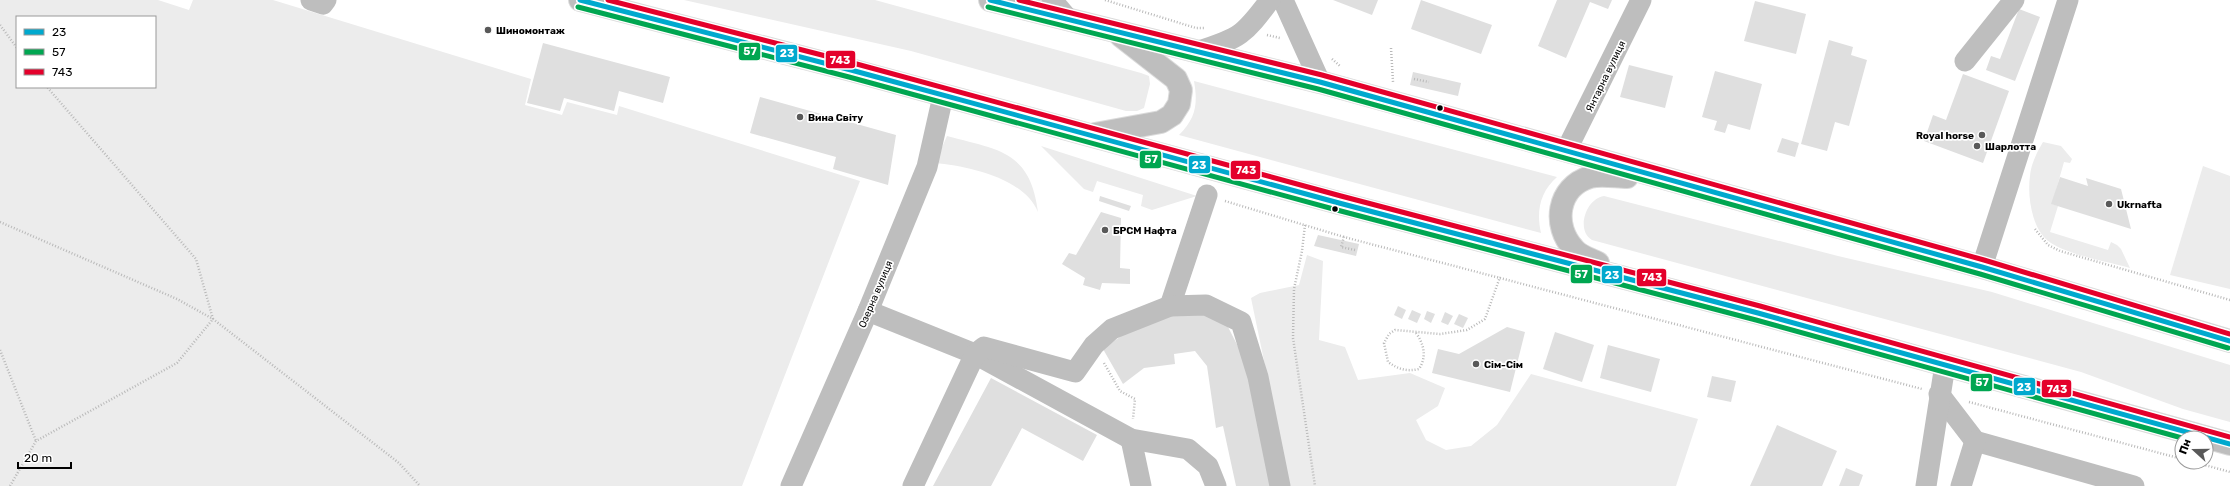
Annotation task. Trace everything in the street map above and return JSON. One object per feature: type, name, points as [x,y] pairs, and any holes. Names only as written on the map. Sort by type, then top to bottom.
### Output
[{"type":"highway","points":[[580,0],[852,70],[1632,280],[2230,444]]},
{"type":"highway","points":[[990,0],[1320,82],[1566,152],[1982,267],[2230,341]]},
{"type":"highway","points":[[1090,135],[1161,122],[1172,115],[1179,104],[1181,90],[1176,79],[1114,31]]},
{"type":"highway","points":[[1632,280],[1575,251],[1564,238],[1559,217],[1564,200],[1574,184],[1591,176],[1656,177]]},
{"type":"street","points":[[310,0],[323,4],[326,0]]},
{"type":"street","points":[[1052,0],[1069,20]]},
{"type":"street","points":[[1199,51],[1230,41],[1250,28],[1270,0]]},
{"type":"street","points":[[1283,0],[1320,82]]},
{"type":"street","name":"Янтарна вулиця","points":[[1566,152],[1641,0]]},
{"type":"street","points":[[1965,61],[2014,0]]},
{"type":"street","points":[[1982,267],[2068,0]]},
{"type":"street","name":"Озерна вулиця","points":[[791,486],[868,311],[927,166],[944,96]]},
{"type":"street","points":[[1170,306],[1207,195]]},
{"type":"street","points":[[913,486],[975,354],[984,346],[1075,372],[1094,345],[1112,329],[1170,306],[1206,305],[1241,322],[1258,377],[1280,486]]},
{"type":"street","points":[[868,311],[975,354],[1131,439],[1188,449],[1208,466],[1216,486]]},
{"type":"street","points":[[1926,486],[1939,394],[1945,365]]},
{"type":"street","points":[[1939,394],[1975,442],[2134,486]]},
{"type":"street","points":[[1131,439],[1141,486]]},
{"type":"street","points":[[1967,485],[1975,442]]},
{"type":"path","points":[[1105,0],[1196,28],[1207,28]]},
{"type":"path","points":[[0,25],[16,47]]},
{"type":"path","points":[[1250,28],[1264,35],[1284,39],[1300,37]]},
{"type":"path","points":[[1386,82],[1393,84],[1391,48]]},
{"type":"path","points":[[1327,56],[1341,67]]},
{"type":"path","points":[[1414,79],[1429,82]]},
{"type":"path","points":[[48,88],[196,259],[213,319]]},
{"type":"path","points":[[1207,195],[1344,237],[1500,277],[2174,457]]},
{"type":"path","points":[[0,222],[177,299],[213,319],[398,463],[420,486]]},
{"type":"path","points":[[1305,225],[1302,251],[1294,290],[1293,338],[1315,486]]},
{"type":"path","points":[[2035,229],[2048,245],[2060,251],[2230,300]]},
{"type":"path","points":[[1344,237],[1341,247],[1355,250]]},
{"type":"path","points":[[1416,333],[1423,343],[1424,356],[1419,369],[1410,371],[1397,368],[1388,362],[1384,343],[1389,334],[1395,330],[1440,334],[1468,330],[1486,319],[1500,277]]},
{"type":"path","points":[[10,486],[36,441],[177,363],[213,319]]},
{"type":"path","points":[[1094,345],[1120,391],[1135,398],[1131,439]]},
{"type":"path","points":[[0,350],[36,441]]},
{"type":"path","points":[[2214,468],[2230,472]]},
{"type":"shaded area","points":[[0,0],[158,0],[189,10],[193,0],[273,0],[531,79],[525,105],[562,115],[567,102],[617,115],[619,106],[860,181],[742,486],[0,486]]},
{"type":"shaded area","points":[[684,0],[875,0],[1141,73],[1149,76],[1150,84],[1144,108],[1137,111],[1126,111],[911,51]]},
{"type":"shaded area","points":[[1194,81],[1557,177],[1547,189],[1541,202],[1539,217],[1541,233],[1179,135],[1189,123],[1194,110],[1196,97]]},
{"type":"shaded area","points":[[947,136],[996,150],[1009,156],[1019,164],[1028,176],[1034,192],[1038,212],[1031,200],[1021,190],[1008,182],[994,176],[963,167],[935,163]]},
{"type":"shaded area","points":[[2043,142],[2061,146],[2072,159],[2070,163],[2064,162],[2052,204],[2058,206],[2050,232],[2108,250],[2111,242],[2121,249],[2130,268],[2079,255],[2059,248],[2045,238],[2039,230],[2032,213],[2029,184],[2033,163]]},
{"type":"shaded area","points":[[1041,146],[1197,196],[1152,210],[1141,206],[1143,195],[1097,181],[1093,192],[1084,189]]},
{"type":"shaded area","points":[[2203,166],[2230,176],[2230,289],[2170,275]]},
{"type":"shaded area","points":[[1604,196],[1838,256],[1992,292],[2230,365],[2230,422],[2183,409],[2081,372],[1592,240],[1587,236],[1584,230],[1585,216],[1592,203],[1597,198]]},
{"type":"shaded area","points":[[1307,255],[1323,261],[1319,340],[1345,347],[1358,380],[1410,373],[1445,388],[1438,406],[1416,420],[1426,440],[1446,450],[1471,446],[1497,425],[1531,374],[1698,419],[1676,486],[1290,486],[1251,298],[1260,293],[1299,285]]},
{"type":"building","points":[[1333,0],[1378,0],[1372,15]]},
{"type":"building","points":[[1421,0],[1492,25],[1481,54],[1411,29]]},
{"type":"building","points":[[1557,0],[1612,0],[1608,9],[1590,2],[1566,58],[1538,46]]},
{"type":"building","points":[[1755,1],[1806,14],[1796,54],[1744,41]]},
{"type":"building","points":[[2019,9],[2040,17],[2015,81],[1986,70],[1991,56],[2000,59]]},
{"type":"building","points":[[1829,40],[1853,47],[1851,55],[1867,60],[1849,126],[1835,122],[1827,151],[1801,144]]},
{"type":"building","points":[[543,43],[670,77],[663,103],[619,91],[614,111],[564,98],[560,111],[527,103]]},
{"type":"building","points":[[1629,65],[1673,76],[1665,108],[1620,97]]},
{"type":"building","points":[[1715,71],[1762,84],[1750,130],[1728,124],[1725,133],[1714,130],[1717,121],[1702,117]]},
{"type":"building","points":[[1413,72],[1461,83],[1458,96],[1410,85]]},
{"type":"building","points":[[1963,74],[2009,91],[1983,163],[1924,141],[1933,115],[1946,120]]},
{"type":"building","points":[[760,97],[896,135],[888,185],[833,169],[836,157],[750,133]]},
{"type":"building","points":[[1782,138],[1799,143],[1795,157],[1777,152]]},
{"type":"building","points":[[2060,177],[2088,186],[2086,178],[2121,189],[2131,229],[2051,204]]},
{"type":"building","points":[[1100,196],[1131,206],[1129,211],[1099,201]]},
{"type":"building","points":[[1101,212],[1121,218],[1120,268],[1130,269],[1130,284],[1102,283],[1100,290],[1083,285],[1085,278],[1062,264],[1069,253],[1076,255]]},
{"type":"building","points":[[1318,235],[1359,244],[1356,256],[1314,246]]},
{"type":"building","points":[[1398,306],[1406,310],[1402,319],[1394,315]]},
{"type":"building","points":[[1412,310],[1421,314],[1417,323],[1408,319]]},
{"type":"building","points":[[1427,311],[1435,314],[1431,323],[1424,319]]},
{"type":"building","points":[[1182,312],[1208,312],[1227,325],[1247,364],[1272,486],[1236,486],[1223,426],[1216,428],[1207,366],[1195,351],[1174,354],[1175,364],[1144,368],[1123,384],[1103,349],[1131,329]]},
{"type":"building","points":[[1445,312],[1453,316],[1448,325],[1441,322]]},
{"type":"building","points":[[1459,314],[1468,318],[1463,328],[1454,324]]},
{"type":"building","name":"Сім-Сім","points":[[1507,327],[1525,332],[1510,392],[1432,373],[1438,349],[1459,354]]},
{"type":"building","points":[[1555,332],[1594,345],[1582,382],[1543,369]]},
{"type":"building","points":[[1608,345],[1660,359],[1651,392],[1600,378]]},
{"type":"building","points":[[1712,376],[1736,381],[1731,402],[1707,397]]},
{"type":"building","points":[[991,378],[1097,435],[1083,461],[1022,428],[991,486],[933,486]]},
{"type":"building","points":[[1777,425],[1837,451],[1822,486],[1750,486]]},
{"type":"building","points":[[1846,468],[1863,475],[1859,486],[1839,486]]},
{"type":"transit line","name":"23","points":[[580,0],[851,70],[1339,203],[1758,313],[2230,444]]},
{"type":"transit line","name":"743","points":[[608,0],[853,63],[1341,196],[1760,306],[2230,437]]},
{"type":"transit line","name":"23","points":[[990,0],[1320,82],[1982,267],[2230,341]]},
{"type":"transit line","name":"743","points":[[1019,0],[1322,75],[1984,260],[2230,334]]},
{"type":"transit line","name":"57","points":[[578,7],[849,77],[1337,210],[1756,320],[2174,436]]},
{"type":"transit line","name":"57","points":[[988,7],[1318,89],[1980,274],[2228,348]]},
{"type":"place","name":"Шиномонтаж","points":[[488,30]]},
{"type":"place","name":"Вина Світу","points":[[800,117]]},
{"type":"place","name":"Royal horse","points":[[1982,135]]},
{"type":"place","name":"Шарлотта","points":[[1977,146]]},
{"type":"place","name":"Ukrnafta","points":[[2109,204]]},
{"type":"place","name":"БРСМ Нафта","points":[[1105,230]]},
{"type":"place","name":"Сім-Сім","points":[[1476,364]]}]
